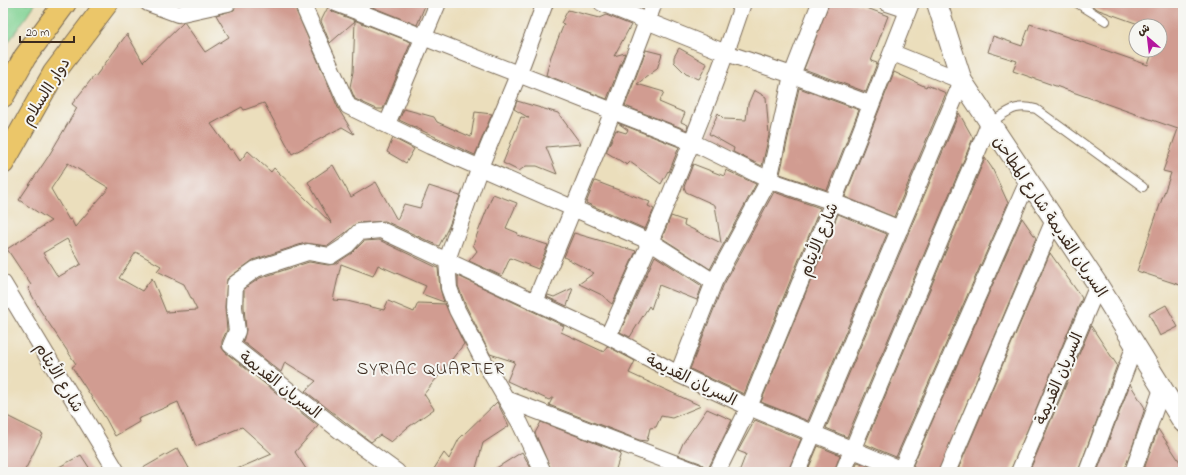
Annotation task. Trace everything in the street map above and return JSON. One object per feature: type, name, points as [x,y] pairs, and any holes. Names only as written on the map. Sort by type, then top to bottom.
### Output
[{"type":"main road","points":[[3,96],[25,56],[65,3]]},
{"type":"main road","name":"دوار االسلام","points":[[3,163],[54,73],[107,3]]},
{"type":"street","points":[[148,3],[178,14],[228,3]]},
{"type":"street","points":[[302,3],[348,106],[430,146],[651,242],[714,282]]},
{"type":"street","points":[[336,3],[692,142],[769,180],[834,202],[900,229]]},
{"type":"street","points":[[387,124],[438,3]]},
{"type":"street","points":[[544,472],[520,423],[457,310],[449,288],[447,260],[480,167],[518,75],[545,3]]},
{"type":"street","points":[[602,3],[726,53],[792,74],[870,104]]},
{"type":"street","points":[[535,302],[613,111],[654,3]]},
{"type":"street","points":[[608,336],[651,242],[692,142],[726,53],[743,3]]},
{"type":"street","points":[[678,374],[714,282],[769,180],[792,74],[820,3]]},
{"type":"street","points":[[887,3],[909,6]]},
{"type":"street","name":"السريان القديمة شارع المطاحن","points":[[937,3],[962,82],[1098,285],[1183,422]]},
{"type":"street","name":"شارع الأيتام","points":[[717,472],[749,407],[834,202],[870,104],[893,53],[909,6]]},
{"type":"street","points":[[797,472],[811,434],[962,82],[893,53]]},
{"type":"street","points":[[843,472],[989,124]]},
{"type":"street","points":[[903,471],[1028,181]]},
{"type":"street","points":[[947,472],[1054,220]]},
{"type":"street","name":"السريان القديمة","points":[[396,472],[231,345],[237,331],[234,307],[235,284],[256,269],[308,252],[330,256],[347,244],[359,232],[381,230],[608,336],[678,374],[749,407],[903,471]]},
{"type":"street","name":"شارع الأيتام","points":[[3,283],[117,472]]},
{"type":"street","name":"السريان القديمة","points":[[1019,472],[1098,285]]},
{"type":"street","points":[[1087,472],[1135,345]]},
{"type":"street","points":[[1133,472],[1162,389]]},
{"type":"street","points":[[506,399],[697,472]]},
{"type":"lane","points":[[1077,3],[1106,21]]},
{"type":"lane","points":[[989,124],[1015,107],[1025,106],[1036,109],[1143,187]]},
{"type":"green space","points":[[3,3],[36,3],[3,50]]},
{"type":"building","points":[[237,3],[293,3],[339,110],[354,134],[342,127],[292,154],[264,103],[244,110],[242,107],[211,124],[240,161],[248,151],[271,172],[274,168],[332,224],[308,182],[333,165],[351,197],[376,182],[397,220],[404,204],[420,208],[429,186],[460,196],[449,226],[439,246],[385,221],[358,223],[328,246],[305,243],[253,260],[227,279],[225,307],[227,330],[222,341],[222,348],[225,352],[318,426],[295,452],[308,472],[230,472],[272,454],[242,427],[196,446],[178,402],[138,419],[139,422],[115,436],[106,419],[72,367],[76,364],[40,310],[28,288],[31,285],[7,249],[51,221],[19,200],[48,157],[77,108],[72,104],[94,76],[95,77],[127,34],[143,62],[184,22],[205,52],[229,37],[216,15],[234,10]],"holes":[[[68,163],[109,188],[75,227],[71,219],[69,220],[51,189]],[[67,239],[81,264],[58,277],[43,253]],[[136,252],[161,266],[157,271],[184,284],[197,310],[166,312],[152,278],[142,291],[119,278]]]},
{"type":"building","points":[[362,3],[426,3],[417,25]]},
{"type":"building","points":[[829,3],[854,3],[888,16],[871,61],[877,63],[866,92],[804,69]]},
{"type":"building","points":[[1087,3],[1183,3],[1183,286],[1137,271],[1171,173],[1163,171],[1178,129],[1013,71],[1017,61],[988,52],[993,36],[1022,46],[1030,24],[1148,65],[1150,58],[1168,58],[1168,18],[1128,18],[1128,20],[1099,10]]},
{"type":"building","points":[[328,7],[333,12],[411,42],[383,109],[377,109],[355,99],[350,87],[353,72],[355,21],[330,43],[321,21]]},
{"type":"building","points":[[568,10],[599,18],[606,15],[631,25],[614,56],[625,53],[607,99],[546,75],[551,56],[564,24],[561,23]]},
{"type":"building","points":[[679,48],[707,64],[699,79],[686,74],[674,62],[674,57]]},
{"type":"building","points":[[646,50],[662,54],[657,69],[637,84],[664,92],[659,102],[685,113],[681,122],[688,125],[687,130],[625,106]]},
{"type":"building","points":[[894,72],[926,87],[927,85],[946,93],[894,217],[845,197]]},
{"type":"building","points":[[799,88],[859,110],[827,190],[780,174]]},
{"type":"building","points":[[754,90],[766,97],[769,135],[762,166],[733,152],[734,148],[709,134],[718,113],[724,119],[746,120],[748,104]]},
{"type":"building","points":[[517,101],[558,113],[581,144],[546,147],[557,174],[537,166],[526,166],[519,171],[503,163],[521,117],[529,118],[514,109]]},
{"type":"building","points":[[404,109],[434,117],[437,122],[471,137],[475,112],[492,114],[475,155],[399,120]]},
{"type":"building","points":[[959,113],[973,138],[847,437],[826,428]]},
{"type":"building","points":[[618,123],[679,147],[669,172],[668,171],[661,184],[630,162],[627,165],[606,152],[616,130],[626,133],[628,130]]},
{"type":"building","points":[[393,138],[414,149],[406,163],[387,152]]},
{"type":"building","points":[[985,158],[992,168],[1008,203],[896,457],[865,444]]},
{"type":"building","points":[[693,164],[724,176],[726,170],[756,184],[710,269],[662,238],[671,216],[685,221],[684,225],[721,243],[715,205],[686,192],[684,187]]},
{"type":"building","points":[[595,181],[650,202],[648,206],[654,209],[645,229],[586,203]]},
{"type":"building","points":[[774,192],[820,208],[744,394],[690,369],[723,286]]},
{"type":"building","points":[[493,194],[517,203],[506,228],[518,233],[517,235],[548,245],[538,269],[510,258],[502,276],[469,261],[477,251],[473,245]]},
{"type":"building","points":[[838,214],[887,234],[808,421],[761,402]]},
{"type":"building","points":[[1022,218],[1036,238],[938,472],[916,472],[913,465]]},
{"type":"building","points":[[574,233],[636,251],[612,304],[604,296],[579,284],[594,273],[564,257]]},
{"type":"building","points":[[379,240],[438,268],[440,289],[444,302],[422,294],[426,286],[378,265],[373,276],[341,264],[333,300],[347,301],[384,310],[388,301],[414,312],[418,303],[445,304],[464,344],[424,394],[434,409],[407,428],[391,442],[380,435],[371,442],[305,391],[316,381],[285,362],[281,372],[243,342],[246,330],[244,289],[260,278],[309,262],[328,265],[335,264],[352,253],[364,241]]},
{"type":"building","points":[[1050,253],[1082,298],[1010,472],[957,472]]},
{"type":"building","points":[[655,256],[702,286],[697,300],[659,285],[651,309],[649,306],[630,337],[620,332]]},
{"type":"building","points":[[458,276],[564,326],[561,332],[604,352],[607,346],[635,361],[629,373],[701,406],[672,418],[661,416],[656,427],[650,428],[647,441],[639,440],[549,405],[553,397],[549,400],[507,381],[515,362],[490,354],[466,306],[458,286]]},
{"type":"building","points":[[573,288],[567,306],[547,297],[548,295],[554,297]]},
{"type":"building","points":[[1166,305],[1178,327],[1160,336],[1149,314]]},
{"type":"building","points":[[1091,326],[1117,365],[1078,472],[1029,472]]},
{"type":"building","points":[[1130,384],[1145,408],[1124,472],[1097,472]]},
{"type":"building","points":[[497,402],[509,426],[483,443],[475,472],[432,472],[444,453],[449,459],[459,439]]},
{"type":"building","points":[[707,409],[732,420],[708,469],[700,463],[678,455],[683,443]]},
{"type":"building","points":[[3,414],[43,434],[24,472],[3,472]]},
{"type":"building","points":[[755,420],[801,439],[788,472],[739,472],[746,454],[738,451]]},
{"type":"building","points":[[541,422],[621,453],[615,472],[552,472],[535,433]]},
{"type":"building","points":[[1158,429],[1180,462],[1183,472],[1143,472]]},
{"type":"building","points":[[818,446],[840,455],[834,472],[807,472]]},
{"type":"building","points":[[178,448],[191,472],[136,472]]},
{"type":"building","points":[[522,452],[533,472],[490,472]]},
{"type":"building","points":[[81,455],[92,472],[50,472]]},
{"type":"building","points":[[858,462],[882,472],[853,472]]},
{"type":"district","name":"SYRIAC QUARTER","points":[[431,368]]}]
